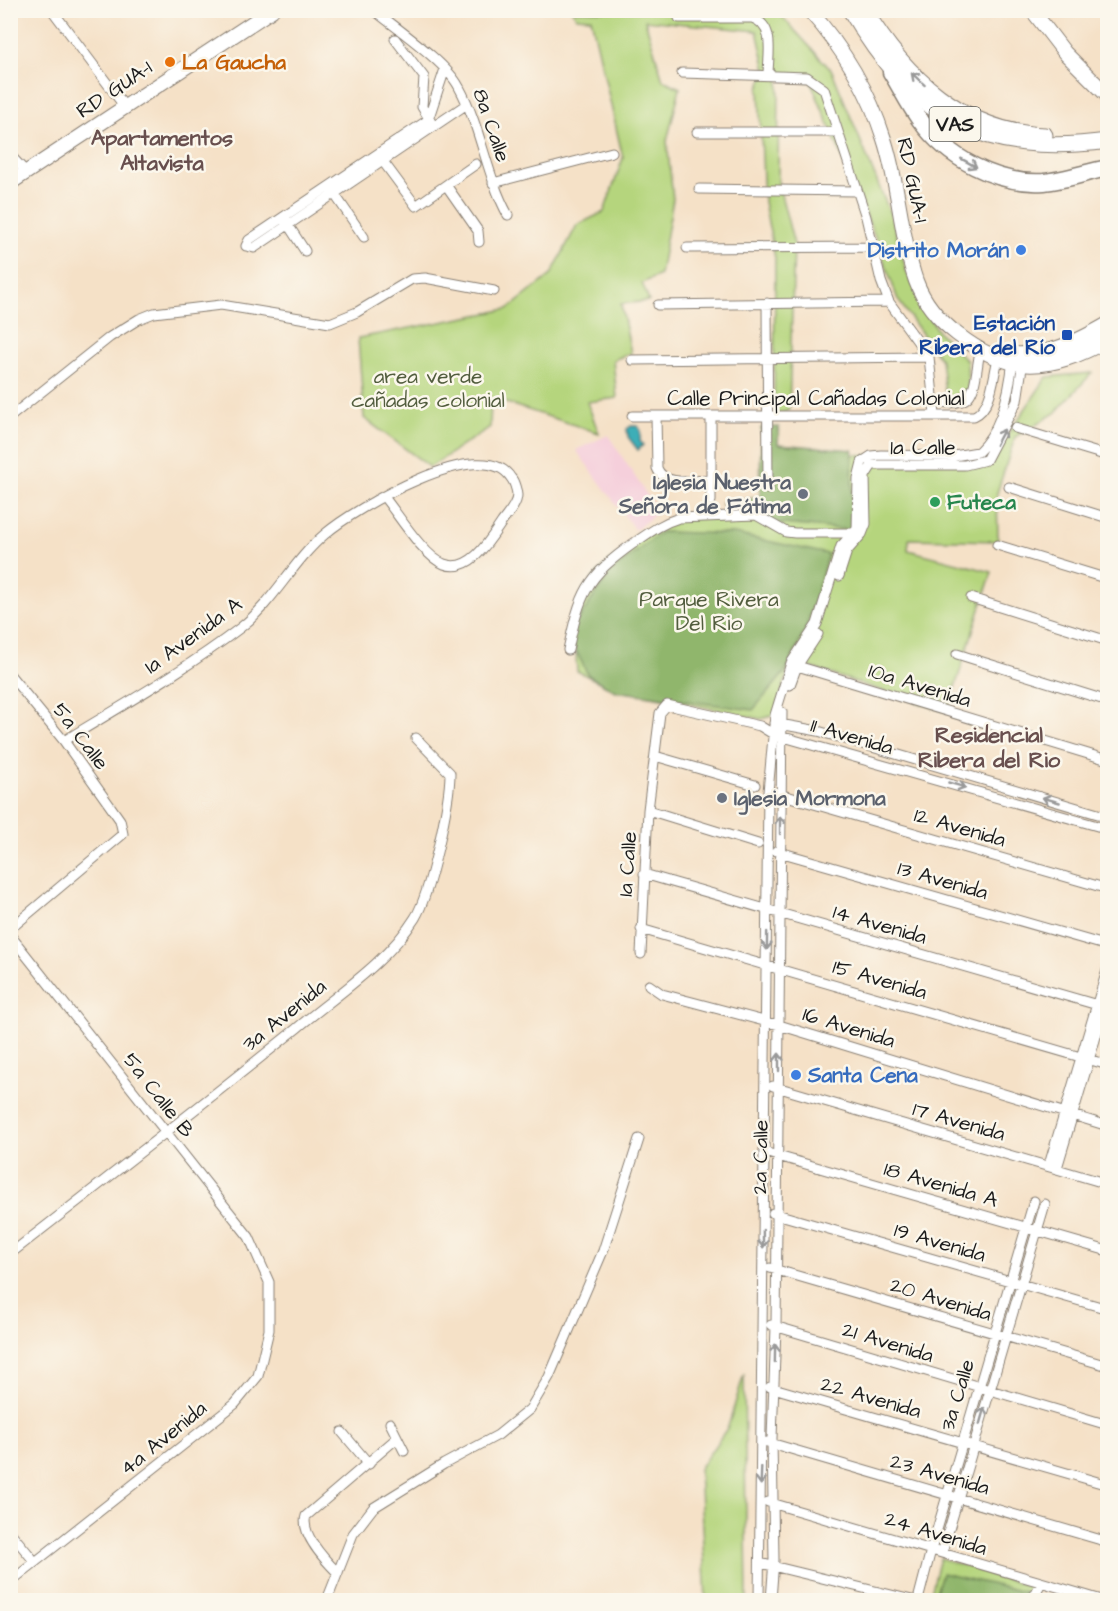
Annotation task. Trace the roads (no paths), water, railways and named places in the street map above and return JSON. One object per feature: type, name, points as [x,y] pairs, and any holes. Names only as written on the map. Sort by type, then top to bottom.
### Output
[{"type":"highway","name":"VAS","points":[[849,10],[869,43],[891,72],[927,105],[961,128],[980,135],[1026,144],[1057,146],[1107,141]]},
{"type":"highway","name":"VAS","points":[[865,10],[880,36],[906,68],[937,97],[965,114],[1005,129],[1031,135],[1068,136],[1107,131]]},
{"type":"highway","points":[[891,72],[920,120],[941,144],[981,169],[1026,182],[1046,182],[1107,168]]},
{"type":"main road","name":"RD GUA-1","points":[[10,183],[125,107],[257,15],[272,10]]},
{"type":"main road","name":"RD GUA-1","points":[[809,10],[844,55],[872,108],[885,141],[900,222],[916,281],[925,300],[941,321],[980,351],[998,359],[1018,360]]},
{"type":"main road","points":[[1032,10],[1065,53],[1107,96]]},
{"type":"main road","points":[[1018,360],[1063,347],[1107,324]]},
{"type":"main road","points":[[980,351],[1018,360],[1065,358],[1104,344]]},
{"type":"street","points":[[52,10],[125,107]]},
{"type":"street","name":"8a Calle","points":[[374,10],[445,69],[459,85],[493,183],[508,215]]},
{"type":"street","points":[[679,18],[752,18],[762,22],[768,31],[768,75]]},
{"type":"street","points":[[395,39],[424,77],[422,107],[431,122]]},
{"type":"street","points":[[431,122],[445,69]]},
{"type":"street","points":[[682,73],[807,77],[819,84],[826,94],[890,302],[929,357],[935,415]]},
{"type":"street","points":[[305,251],[285,221],[431,122],[467,104]]},
{"type":"street","points":[[697,132],[837,132]]},
{"type":"street","points":[[493,183],[612,152]]},
{"type":"street","points":[[10,155],[26,172]]},
{"type":"street","points":[[379,157],[414,206],[476,164]]},
{"type":"street","points":[[446,185],[478,231],[479,242]]},
{"type":"street","points":[[699,189],[857,192]]},
{"type":"street","points":[[331,190],[364,237]]},
{"type":"street","points":[[687,248],[873,247]]},
{"type":"street","points":[[10,417],[111,337],[139,319],[154,313],[221,305],[330,323],[357,312],[412,279],[425,278],[494,291]]},
{"type":"street","points":[[658,305],[890,302]]},
{"type":"street","points":[[767,303],[770,416],[768,489]]},
{"type":"street","points":[[1104,344],[1107,359]]},
{"type":"street","name":"Calle Principal Cañadas Colonial","points":[[933,401],[952,405],[963,403],[970,397],[980,351]]},
{"type":"street","points":[[632,360],[929,357]]},
{"type":"street","name":"Calle Principal Cañadas Colonial","points":[[632,416],[974,416],[982,411],[998,359]]},
{"type":"street","name":"1a Calle","points":[[778,719],[794,665],[822,625],[847,551],[858,534],[858,471],[881,455],[968,456],[978,452],[1001,414],[1009,395],[1018,360]]},
{"type":"street","points":[[656,416],[657,468],[661,476],[668,480],[711,480]]},
{"type":"street","points":[[711,417],[711,501]]},
{"type":"street","points":[[1015,428],[1107,456]]},
{"type":"street","name":"1a Avenida A","points":[[64,741],[183,668],[242,627],[274,595],[296,564],[325,534],[384,497],[420,479],[470,463],[493,464],[502,468],[511,477],[518,494],[515,504],[483,550],[471,560],[451,565],[445,565],[431,556],[384,497]]},
{"type":"street","points":[[1009,487],[1107,518]]},
{"type":"street","points":[[568,650],[578,606],[593,578],[613,558],[668,521],[679,518],[756,515],[786,532],[858,534]]},
{"type":"street","points":[[997,545],[1107,579]]},
{"type":"street","points":[[971,598],[1107,641]]},
{"type":"street","points":[[957,654],[1107,701]]},
{"type":"street","name":"10a Avenida","points":[[794,665],[1107,760]]},
{"type":"street","name":"5a Calle","points":[[10,675],[64,741],[120,820],[123,834],[120,839],[10,929]]},
{"type":"street","name":"11 Avenida","points":[[664,706],[670,704],[760,726],[776,734],[1107,829]]},
{"type":"street","name":"1a Calle","points":[[641,954],[648,810],[660,713],[664,706]]},
{"type":"street","name":"11 Avenida","points":[[760,726],[778,719],[1107,817]]},
{"type":"street","name":"2a Calle","points":[[759,1600],[768,792],[778,719]]},
{"type":"street","name":"2a Calle","points":[[771,1600],[774,1566],[772,1443],[776,1327],[781,914],[780,794],[776,734]]},
{"type":"street","name":"3a Avenida","points":[[10,1254],[394,947],[416,916],[429,885],[450,790],[450,773],[416,738]]},
{"type":"street","points":[[655,756],[755,785]]},
{"type":"street","name":"12 Avenida","points":[[768,792],[1107,888]]},
{"type":"street","points":[[648,810],[758,844]]},
{"type":"street","name":"13 Avenida","points":[[768,849],[1107,946]]},
{"type":"street","name":"14 Avenida","points":[[644,874],[1103,1006]]},
{"type":"street","name":"15 Avenida","points":[[641,928],[1107,1065]]},
{"type":"street","name":"5a Calle B","points":[[10,936],[249,1237],[269,1282]]},
{"type":"street","points":[[1103,1006],[1107,967]]},
{"type":"street","name":"16 Avenida","points":[[649,985],[662,994],[779,1025],[1107,1126]]},
{"type":"street","points":[[1053,1167],[1085,1058],[1107,996]]},
{"type":"street","name":"17 Avenida","points":[[765,1085],[1107,1184]]},
{"type":"street","points":[[327,1600],[353,1534],[373,1508],[444,1464],[498,1435],[530,1409],[549,1377],[603,1251],[639,1139]]},
{"type":"street","name":"18 Avenida A","points":[[764,1152],[1107,1251]]},
{"type":"street","name":"3a Calle","points":[[918,1600],[962,1442],[1034,1202]]},
{"type":"street","name":"3a Calle","points":[[942,1553],[1045,1204]]},
{"type":"street","name":"19 Avenida","points":[[763,1210],[1107,1309]]},
{"type":"street","name":"20 Avenida","points":[[764,1266],[1107,1366]]},
{"type":"street","name":"4a Avenida","points":[[10,1582],[235,1404],[258,1376],[266,1352],[269,1330],[269,1282]]},
{"type":"street","name":"21 Avenida","points":[[762,1323],[1107,1425]]},
{"type":"street","name":"22 Avenida","points":[[762,1385],[1107,1485]]},
{"type":"street","points":[[390,1423],[404,1450]]},
{"type":"street","points":[[342,1431],[369,1464]]},
{"type":"street","points":[[338,1573],[307,1532],[304,1523],[311,1510],[369,1464],[397,1438]]},
{"type":"street","name":"23 Avenida","points":[[762,1441],[1107,1542]]},
{"type":"street","name":"24 Avenida","points":[[760,1499],[1102,1600]]},
{"type":"street","points":[[10,1532],[35,1562]]},
{"type":"street","points":[[760,1563],[912,1600]]},
{"type":"street","points":[[1032,1600],[1041,1582]]},
{"type":"water","points":[[631,426],[638,426],[641,431],[640,441],[643,445],[638,450],[628,437],[627,429]]},
{"type":"place","name":"La Gaucha","points":[[170,62]]},
{"type":"place","name":"Distrito Morán","points":[[1021,250]]},
{"type":"place","name":"Estación Ribera del Río","points":[[1067,335]]},
{"type":"place","name":"Iglesia Nuestra Señora de Fátima","points":[[803,494]]},
{"type":"place","name":"Futeca","points":[[935,502]]},
{"type":"place","name":"Iglesia Mormona","points":[[722,798]]},
{"type":"place","name":"Santa Cena","points":[[796,1075]]},
{"type":"district","name":"Apartamentos Altavista","points":[[162,150]]},
{"type":"district","name":"Residencial Ribera del Rio","points":[[989,746]]},
{"type":"park label","name":"area verde cañadas colonial","points":[[428,388]]},
{"type":"park label","name":"Parque Rivera Del Rio","points":[[709,611]]}]
